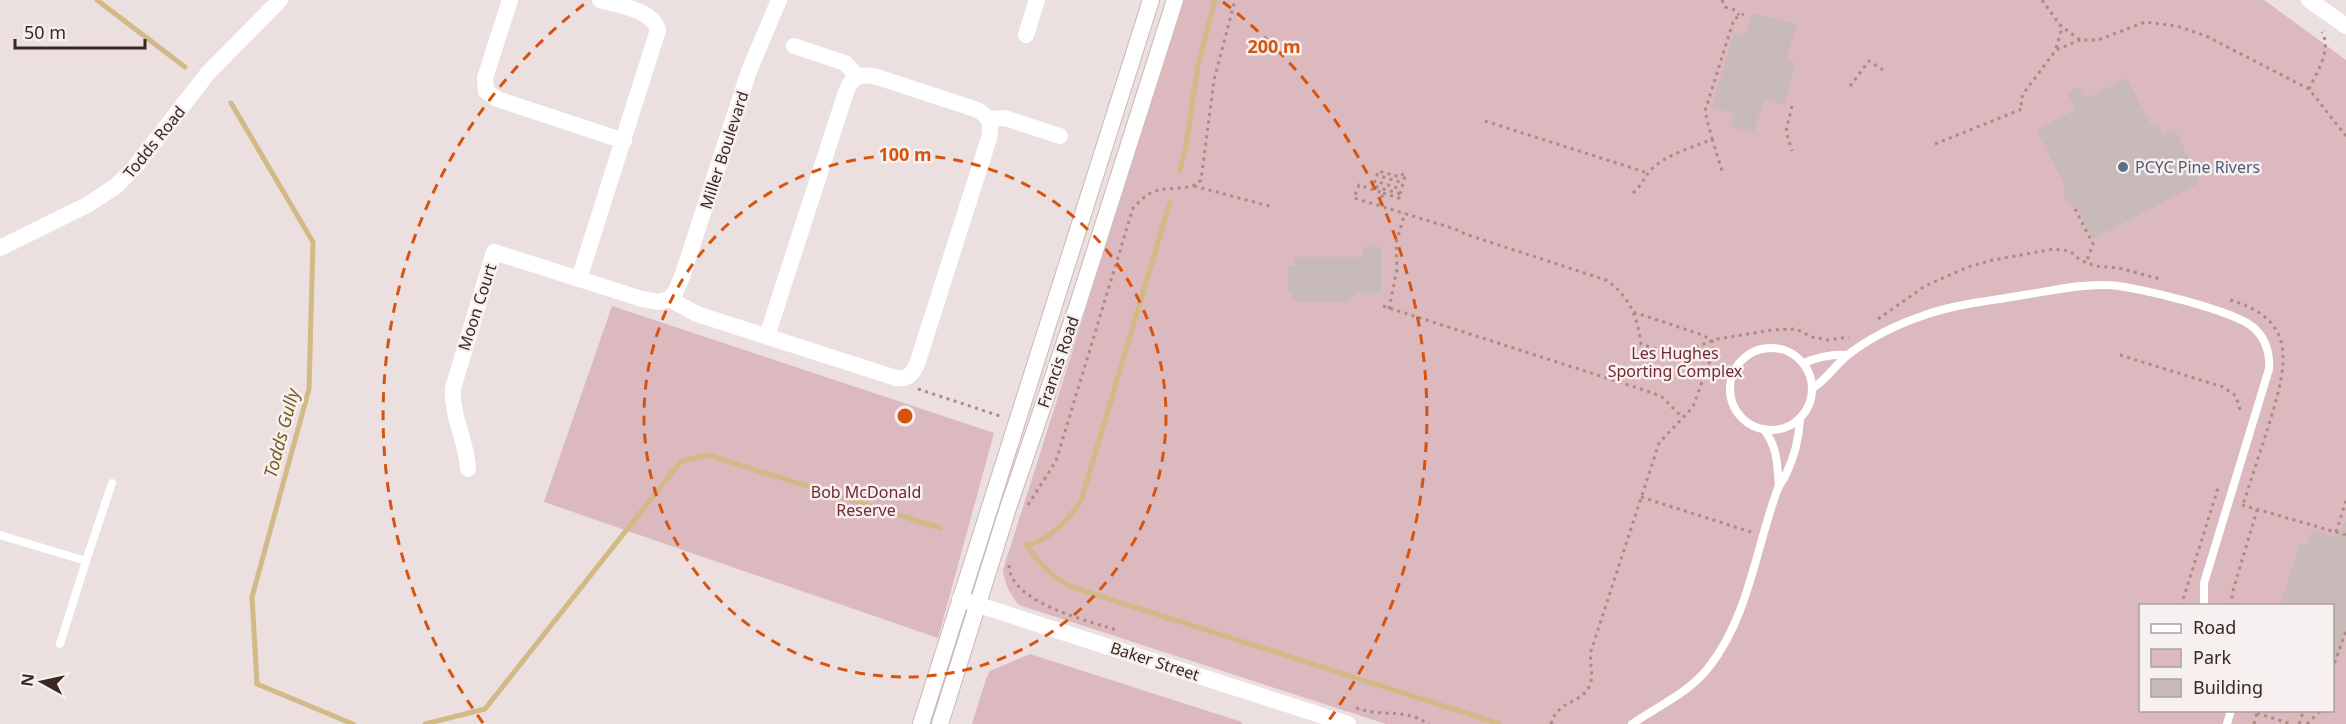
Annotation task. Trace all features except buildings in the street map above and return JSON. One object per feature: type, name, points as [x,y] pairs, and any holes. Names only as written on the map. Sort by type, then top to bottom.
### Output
[{"type":"street","name":"Todds Road","points":[[0,248],[89,204],[116,186],[135,167],[208,74],[280,0]]},
{"type":"street","points":[[510,0],[485,78],[486,91],[497,99],[624,141]]},
{"type":"street","points":[[579,279],[658,30],[655,22],[646,14],[600,0]]},
{"type":"street","name":"Miller Boulevard","points":[[669,299],[675,293],[682,277],[749,71],[779,0]]},
{"type":"street","points":[[1026,35],[1038,0]]},
{"type":"street","name":"Francis Road","points":[[921,724],[1151,0]]},
{"type":"street","name":"Francis Road","points":[[940,724],[1024,457],[1077,308],[1175,0]]},
{"type":"street","points":[[2309,0],[2346,26]]},
{"type":"street","points":[[794,46],[845,63],[857,76]]},
{"type":"street","points":[[767,336],[846,92],[857,76],[871,75],[975,109],[989,119],[1005,118],[1060,135]]},
{"type":"street","points":[[669,299],[691,312],[896,378],[906,378],[914,371],[922,350],[989,138],[989,119]]},
{"type":"street","name":"Moon Court","points":[[468,469],[465,444],[454,410],[453,388],[494,252],[648,301],[659,302],[669,299]]},
{"type":"street","name":"Baker Street","points":[[960,599],[1348,724]]},
{"type":"lane","points":[[1813,388],[1839,366],[1847,355],[1902,323],[1942,309],[2086,286],[2106,285],[2146,290],[2244,321],[2253,327],[2266,345],[2270,357],[2269,369],[2204,583],[2204,604]]},
{"type":"lane","points":[[1772,347],[1794,354],[1804,363],[1813,388],[1807,410],[1800,419],[1778,430],[1765,430],[1745,422],[1733,406],[1730,394],[1734,371],[1741,361],[1750,354],[1772,347]]},
{"type":"lane","points":[[1804,363],[1815,358],[1837,354],[1847,355]]},
{"type":"lane","points":[[1632,724],[1695,683],[1709,667],[1734,624],[1779,486],[1793,459],[1800,419]]},
{"type":"lane","points":[[1765,430],[1775,448],[1779,486]]},
{"type":"lane","points":[[60,644],[112,483]]},
{"type":"lane","points":[[0,535],[86,561]]},
{"type":"path","points":[[1028,506],[1056,461],[1133,208],[1155,190],[1194,186],[1198,184],[1202,176],[1214,80],[1235,0]]},
{"type":"path","points":[[1722,0],[1725,7],[1742,15],[1734,19],[1705,111],[1723,174]]},
{"type":"path","points":[[2042,0],[2060,24],[2080,40]]},
{"type":"path","points":[[2056,50],[2080,40],[2098,40],[2145,22],[2177,26],[2206,36],[2309,89],[2346,136]]},
{"type":"path","points":[[1935,144],[2022,109],[2023,94],[2056,50],[2061,31],[2060,24]]},
{"type":"path","points":[[2309,89],[2322,62],[2325,48],[2325,36],[2320,27]]},
{"type":"path","points":[[1850,86],[1869,61],[1886,72]]},
{"type":"path","points":[[1792,106],[1786,131],[1792,151]]},
{"type":"path","points":[[1485,121],[1648,173]]},
{"type":"path","points":[[1633,193],[1645,182],[1648,173],[1666,159],[1712,140]]},
{"type":"path","points":[[1405,168],[1398,198],[1359,185],[1354,198],[1606,280],[1625,296],[1633,312],[1641,344],[1674,355],[1712,341],[1745,334],[1796,329],[1812,337],[1828,340],[1845,339],[1854,335]]},
{"type":"path","points":[[1403,183],[1377,175],[1378,171],[1401,177],[1404,173]]},
{"type":"path","points":[[1400,194],[1374,186],[1376,181],[1401,189]]},
{"type":"path","points":[[1194,186],[1272,207]]},
{"type":"path","points":[[1380,205],[1383,193]]},
{"type":"path","points":[[2075,209],[2093,244],[2086,263]]},
{"type":"path","points":[[1389,309],[1397,269],[1396,243],[1405,213]]},
{"type":"path","points":[[1874,323],[1924,286],[1968,267],[2054,249],[2070,251],[2086,263],[2119,268],[2164,281]]},
{"type":"path","points":[[2228,299],[2264,316],[2273,326],[2284,349],[2281,384],[2243,506]]},
{"type":"path","points":[[1383,306],[1650,392],[1662,397],[1682,417]]},
{"type":"path","points":[[1551,722],[1560,707],[1578,698],[1590,683],[1591,651],[1659,443],[1698,399],[1714,349],[1712,341],[1703,335],[1633,312]]},
{"type":"path","points":[[2120,355],[2230,391],[2240,403],[2241,416]]},
{"type":"path","points":[[906,378],[916,389],[984,411]]},
{"type":"path","points":[[2182,604],[2218,486]]},
{"type":"path","points":[[1641,497],[1764,537]]},
{"type":"path","points":[[2215,497],[2346,535]]},
{"type":"path","points":[[2336,532],[2346,501]]},
{"type":"path","points":[[2232,604],[2232,594],[2257,510]]},
{"type":"path","points":[[1012,556],[1009,566],[1011,575],[1021,589],[1048,606],[1127,633]]},
{"type":"path","points":[[2334,664],[2346,631]]},
{"type":"path","points":[[1349,706],[1381,714],[1406,713],[1429,724]]},
{"type":"path","points":[[2254,724],[2258,712],[2291,724]]},
{"type":"path","points":[[2307,724],[2320,712]]},
{"type":"green space","name":"Les Hughes Sporting Complex","points":[[1184,0],[2264,0],[2346,60],[2346,724],[1386,724],[1019,605],[1005,580],[1003,570]]},
{"type":"green space","name":"Bob McDonald Reserve","points":[[612,306],[994,433],[938,638],[544,502]]},
{"type":"green space","points":[[1030,654],[1242,722],[1242,724],[972,724],[990,671]]},
{"type":"waterway","name":"Todds Gully","points":[[97,0],[185,67]]},
{"type":"waterway","points":[[1180,171],[1198,65],[1215,0]]},
{"type":"waterway","name":"Todds Gully","points":[[231,103],[313,242],[309,389],[252,597],[257,684],[353,724]]},
{"type":"waterway","points":[[1170,202],[1081,501],[1051,534],[1026,545],[1052,575],[1072,587],[1500,724]]},
{"type":"waterway","points":[[425,724],[485,709],[681,461],[708,455],[940,528]]},
{"type":"place","name":"PCYC Pine Rivers","points":[[2123,167]]}]
